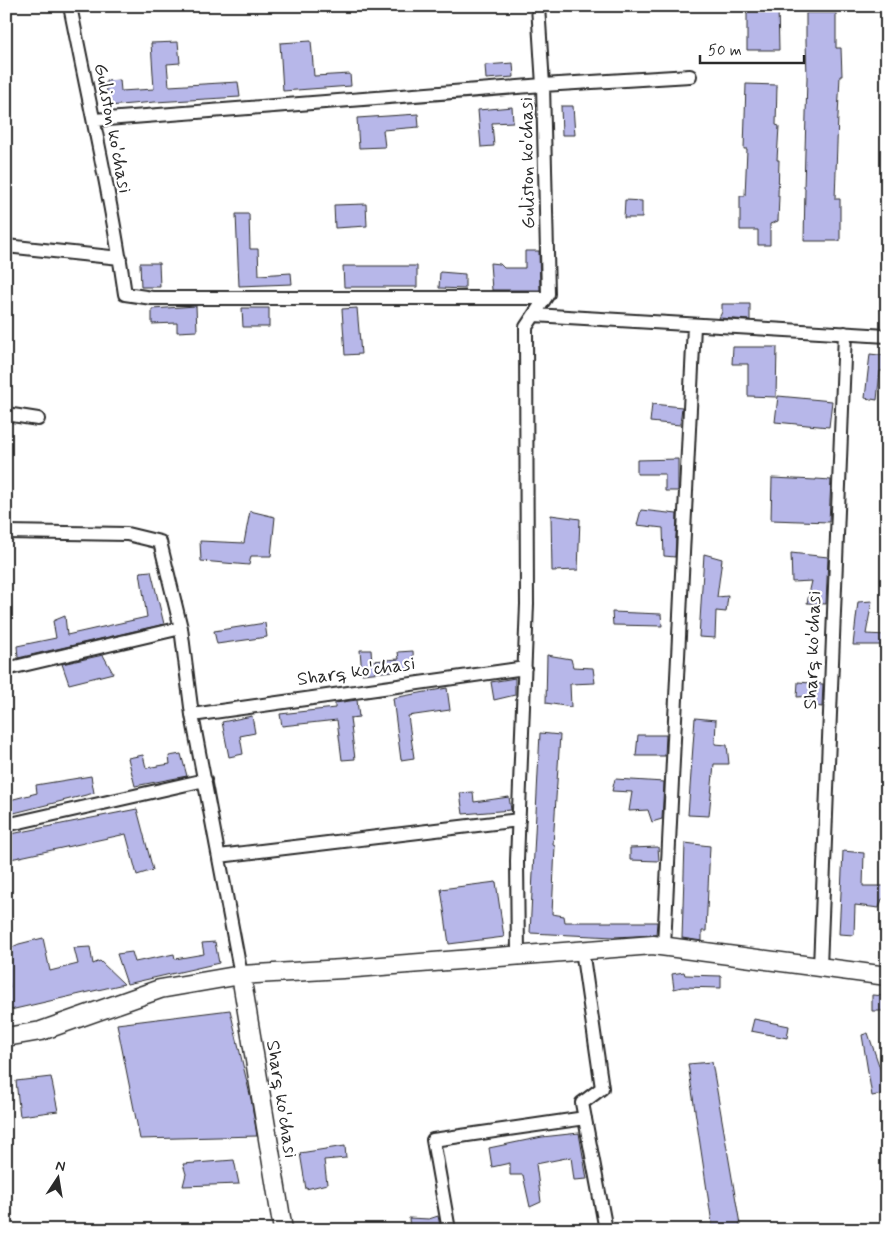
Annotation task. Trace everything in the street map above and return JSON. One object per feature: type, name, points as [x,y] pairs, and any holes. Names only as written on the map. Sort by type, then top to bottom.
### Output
[{"type":"street","name":"Guliston ko'chasi","points":[[70,6],[94,120],[125,294],[152,298],[546,298],[548,294],[543,85],[538,6]]},
{"type":"street","points":[[94,120],[543,85],[690,76]]},
{"type":"street","points":[[6,246],[120,258]]},
{"type":"street","points":[[518,955],[517,860],[527,604],[526,327],[546,298]]},
{"type":"street","points":[[534,315],[887,336]]},
{"type":"street","points":[[664,946],[694,326]]},
{"type":"street","name":"Sharq ko'chasi","points":[[820,967],[845,333]]},
{"type":"street","points":[[6,414],[38,419]]},
{"type":"street","name":"Sharq ko'chasi","points":[[6,532],[127,534],[160,542],[181,628],[192,715],[241,975],[283,1230]]},
{"type":"street","points":[[6,669],[181,628]]},
{"type":"street","name":"Sharq ko'chasi","points":[[192,715],[525,668]]},
{"type":"street","points":[[6,825],[205,780]]},
{"type":"street","points":[[219,856],[519,820]]},
{"type":"street","points":[[6,1037],[41,1031],[160,989],[241,975],[653,945],[887,976]]},
{"type":"street","points":[[582,950],[602,1088],[582,1102],[606,1230]]},
{"type":"street","points":[[449,1230],[433,1140],[585,1118]]},
{"type":"building","points":[[747,6],[778,6],[779,50],[747,50]]},
{"type":"building","points":[[806,13],[836,13],[836,48],[841,48],[842,76],[840,76],[835,199],[840,199],[840,241],[804,241],[807,78]]},
{"type":"building","points":[[311,41],[314,76],[350,74],[351,86],[283,91],[280,43]]},
{"type":"building","points":[[178,42],[180,63],[167,64],[169,86],[238,82],[240,97],[108,106],[106,81],[120,80],[121,91],[154,89],[151,43]]},
{"type":"building","points":[[513,63],[514,77],[486,79],[485,65]]},
{"type":"building","points":[[746,84],[777,85],[776,125],[779,126],[777,160],[779,160],[778,221],[770,224],[770,245],[758,245],[758,230],[740,230],[740,196],[745,196],[747,149],[744,149]]},
{"type":"building","points":[[561,106],[573,106],[575,135],[562,135]]},
{"type":"building","points":[[512,107],[513,122],[492,123],[494,146],[481,147],[478,110]]},
{"type":"building","points":[[418,114],[419,127],[383,130],[385,147],[359,148],[357,118]]},
{"type":"building","points":[[625,200],[642,201],[642,218],[624,218]]},
{"type":"building","points":[[366,204],[367,226],[335,228],[334,205]]},
{"type":"building","points":[[236,214],[249,214],[250,249],[258,249],[259,275],[291,273],[292,284],[239,286]]},
{"type":"building","points":[[525,251],[539,251],[540,290],[492,290],[490,263],[500,264],[504,268],[525,268]]},
{"type":"building","points":[[140,263],[159,263],[160,287],[141,287]]},
{"type":"building","points":[[343,266],[417,266],[417,287],[344,287]]},
{"type":"building","points":[[440,272],[465,274],[465,289],[439,288]]},
{"type":"building","points":[[722,304],[750,304],[750,320],[719,318],[722,312]]},
{"type":"building","points":[[196,306],[197,331],[177,332],[177,323],[152,324],[152,309]]},
{"type":"building","points":[[242,308],[269,308],[269,327],[243,327]]},
{"type":"building","points":[[357,308],[361,354],[345,355],[342,309]]},
{"type":"building","points":[[733,347],[777,347],[776,397],[748,396],[748,364],[732,364]]},
{"type":"building","points":[[870,354],[887,356],[887,371],[880,371],[877,400],[865,398]]},
{"type":"building","points":[[778,396],[832,401],[829,427],[775,422]]},
{"type":"building","points":[[652,404],[682,407],[680,425],[650,422]]},
{"type":"building","points":[[678,459],[678,491],[665,491],[665,474],[637,474],[637,460]]},
{"type":"building","points":[[772,478],[831,480],[829,522],[771,520]]},
{"type":"building","points":[[641,510],[677,514],[675,557],[664,556],[663,528],[637,525]]},
{"type":"building","points":[[250,511],[275,517],[271,556],[251,556],[249,565],[201,561],[200,541],[244,543]]},
{"type":"building","points":[[551,515],[580,519],[578,570],[552,571]]},
{"type":"building","points":[[791,553],[828,557],[826,604],[807,603],[812,581],[792,582]]},
{"type":"building","points":[[704,554],[722,559],[717,597],[728,596],[726,612],[716,611],[715,638],[699,637]]},
{"type":"building","points":[[151,571],[164,624],[18,658],[17,646],[56,638],[53,621],[65,616],[67,635],[147,617],[140,572]]},
{"type":"building","points":[[872,601],[866,634],[887,635],[887,645],[853,645],[858,602]]},
{"type":"building","points":[[612,612],[661,614],[662,626],[613,625]]},
{"type":"building","points":[[265,623],[267,637],[217,644],[214,631]]},
{"type":"building","points":[[360,650],[371,650],[372,661],[399,659],[398,652],[413,651],[414,669],[362,674]]},
{"type":"building","points":[[103,655],[113,673],[69,684],[62,664]]},
{"type":"building","points":[[547,655],[571,659],[573,667],[593,668],[595,683],[570,684],[571,707],[546,703]]},
{"type":"building","points":[[515,678],[515,695],[494,700],[491,682]]},
{"type":"building","points":[[798,682],[823,684],[822,707],[810,705],[810,696],[797,697]]},
{"type":"building","points":[[447,688],[450,710],[408,716],[414,758],[401,760],[393,698]]},
{"type":"building","points":[[357,700],[359,717],[350,718],[355,759],[342,760],[337,720],[282,726],[280,714],[335,708],[335,703]]},
{"type":"building","points":[[252,716],[255,733],[240,736],[243,754],[229,757],[222,722]]},
{"type":"building","points":[[695,718],[716,720],[715,744],[727,745],[729,764],[714,764],[709,816],[688,815]]},
{"type":"building","points":[[540,733],[560,735],[553,845],[555,846],[552,914],[564,916],[565,922],[657,922],[656,935],[614,937],[530,933]]},
{"type":"building","points":[[638,735],[666,735],[665,756],[636,756]]},
{"type":"building","points":[[181,754],[187,776],[135,786],[128,758],[143,755],[146,768],[170,764],[169,756]]},
{"type":"building","points":[[91,776],[94,793],[6,815],[6,801],[37,793],[36,785]]},
{"type":"building","points":[[615,779],[664,782],[662,819],[652,822],[648,810],[629,811],[632,792],[612,791]]},
{"type":"building","points":[[473,792],[474,802],[509,797],[511,810],[463,814],[460,793]]},
{"type":"building","points":[[137,809],[153,870],[137,875],[126,834],[6,860],[6,835]]},
{"type":"building","points":[[685,843],[710,846],[706,931],[702,931],[702,941],[682,938]]},
{"type":"building","points":[[658,847],[659,861],[630,860],[630,848]]},
{"type":"building","points":[[843,851],[864,853],[863,886],[887,886],[887,899],[882,899],[879,908],[855,905],[854,935],[839,934]]},
{"type":"building","points":[[496,882],[504,937],[449,944],[441,889]]},
{"type":"building","points":[[43,938],[50,971],[78,964],[74,948],[90,947],[93,964],[100,961],[124,984],[6,1011],[6,989],[10,988],[6,971],[6,950],[19,944]]},
{"type":"building","points":[[215,942],[219,963],[127,984],[117,954],[132,952],[135,962],[174,954],[175,959],[204,954],[202,943]]},
{"type":"building","points":[[684,972],[685,975],[721,976],[721,988],[682,987],[674,989],[672,974]]},
{"type":"building","points":[[872,995],[887,996],[887,1011],[872,1011]]},
{"type":"building","points":[[230,1010],[251,1099],[257,1136],[140,1139],[117,1024]]},
{"type":"building","points":[[754,1019],[789,1026],[787,1038],[751,1031]]},
{"type":"building","points":[[868,1033],[882,1074],[887,1074],[887,1093],[872,1096],[862,1035]]},
{"type":"building","points":[[712,1062],[741,1230],[713,1230],[688,1064]]},
{"type":"building","points":[[51,1077],[58,1111],[20,1116],[16,1081]]},
{"type":"building","points":[[579,1133],[587,1179],[574,1180],[571,1157],[536,1164],[541,1202],[530,1207],[523,1175],[510,1175],[510,1163],[492,1167],[489,1148],[542,1137]]},
{"type":"building","points":[[345,1146],[346,1158],[324,1160],[327,1184],[306,1189],[300,1153]]},
{"type":"building","points":[[234,1160],[239,1184],[183,1186],[186,1174],[183,1164]]},
{"type":"building","points":[[438,1216],[441,1230],[410,1230],[409,1218],[429,1219]]}]
